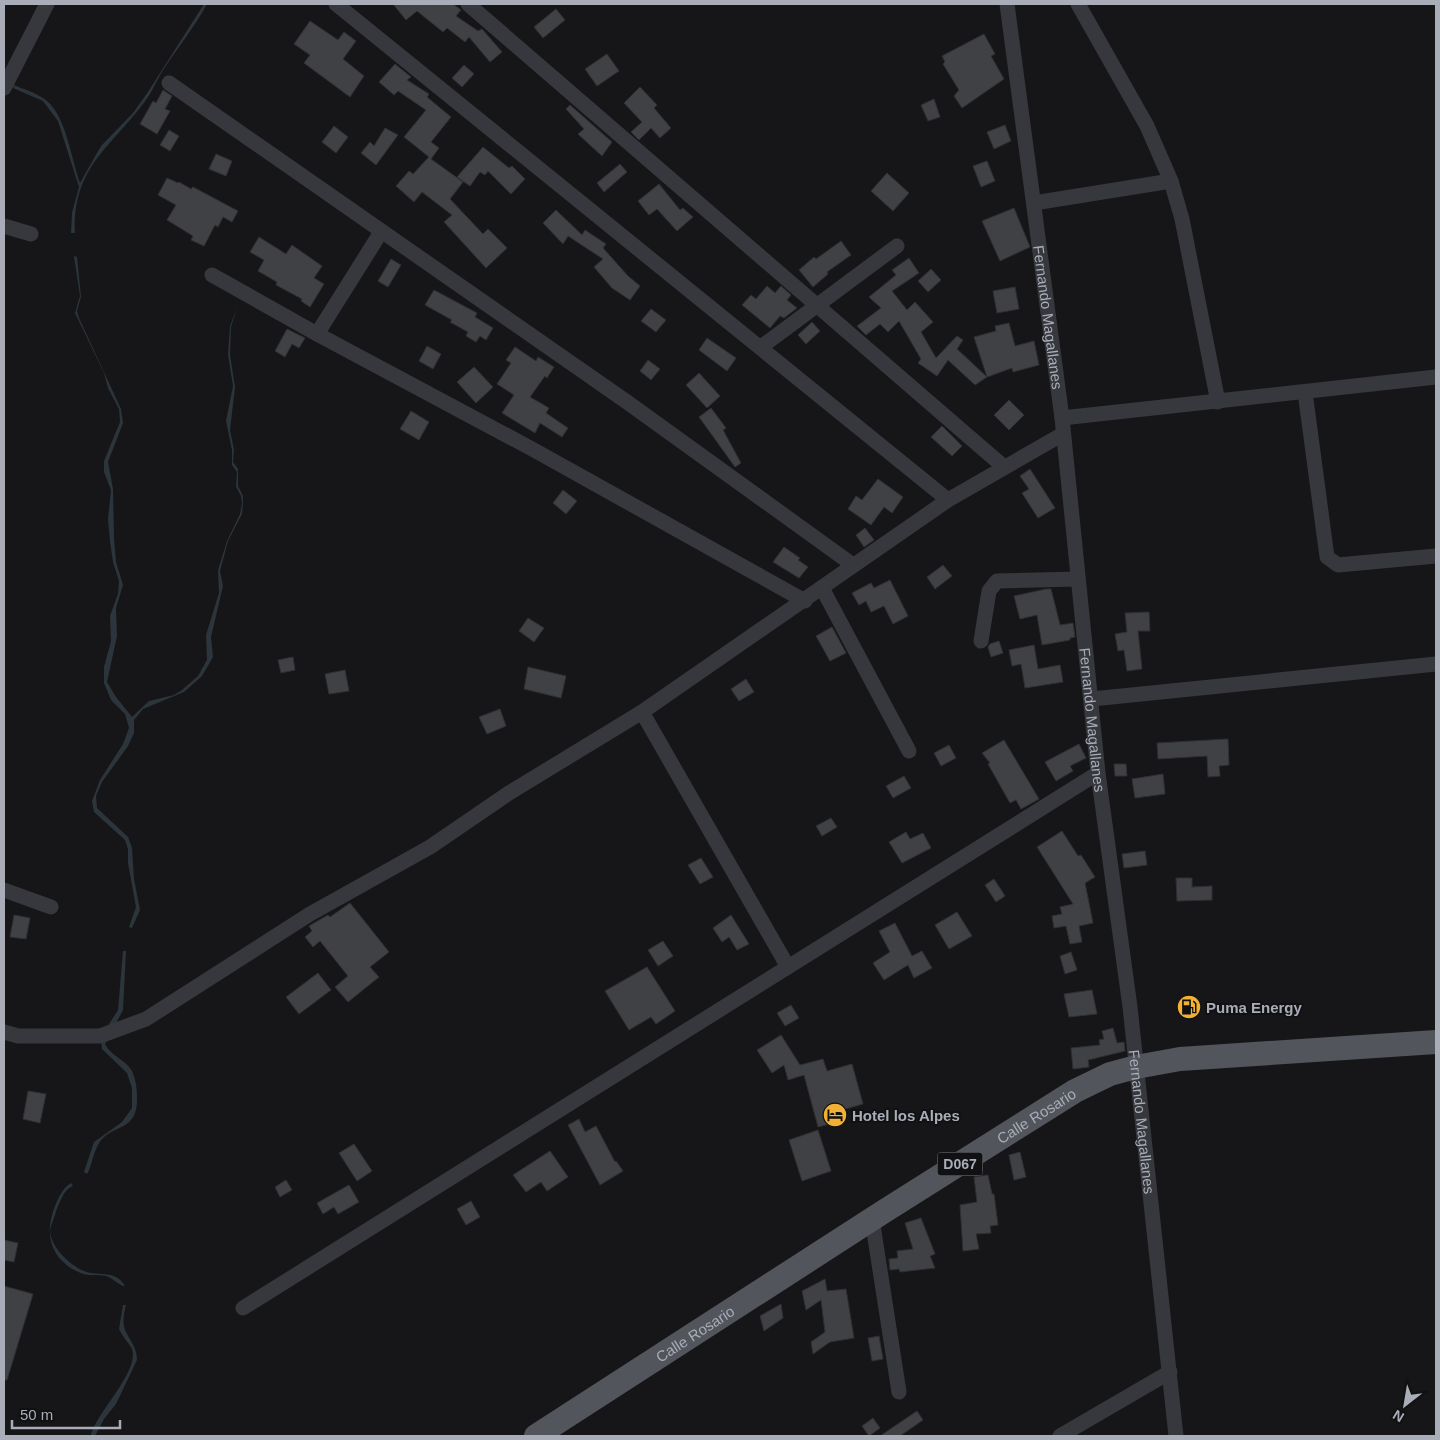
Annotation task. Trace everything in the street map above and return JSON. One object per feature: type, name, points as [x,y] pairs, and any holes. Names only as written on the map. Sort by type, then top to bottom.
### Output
[{"type":"main road","name":"Calle Rosario","points":[[536,1436],[872,1219],[1075,1091],[1110,1074],[1136,1066],[1236,1054],[1436,1042]]},
{"type":"street","points":[[4,88],[47,4]]},
{"type":"street","points":[[336,4],[948,500]]},
{"type":"street","points":[[468,4],[818,304],[1004,467]]},
{"type":"street","name":"Fernando Magallanes","points":[[1006,4],[1062,418],[1098,773],[1130,1007],[1176,1436]]},
{"type":"street","points":[[1078,4],[1147,126],[1170,181],[1182,219],[1218,402]]},
{"type":"street","points":[[169,83],[627,402],[853,565]]},
{"type":"street","points":[[1034,203],[1170,181]]},
{"type":"street","points":[[4,226],[31,234]]},
{"type":"street","points":[[317,334],[381,232]]},
{"type":"street","points":[[761,347],[897,246]]},
{"type":"street","points":[[212,275],[317,334],[534,450],[805,601]]},
{"type":"street","points":[[1062,418],[1436,377]]},
{"type":"street","points":[[1305,392],[1327,557],[1330,561],[1338,565],[1436,556]]},
{"type":"street","points":[[4,1032],[18,1036],[100,1036],[146,1019],[310,914],[430,847],[509,793],[642,712],[805,601],[853,565],[948,500],[1063,434]]},
{"type":"street","points":[[981,642],[989,591],[997,581],[1078,579]]},
{"type":"street","points":[[822,588],[909,751]]},
{"type":"street","points":[[1092,699],[1436,664]]},
{"type":"street","points":[[642,712],[788,967]]},
{"type":"street","points":[[244,1308],[1098,773]]},
{"type":"street","points":[[4,890],[51,907]]},
{"type":"street","points":[[872,1219],[899,1392]]},
{"type":"street","points":[[1060,1436],[1170,1372]]},
{"type":"shaded area","points":[[204,4],[207,4],[163,70],[150,94],[88,172],[76,209],[75,233],[71,233],[72,213],[79,187],[58,121],[43,101],[13,88],[14,85],[32,92],[51,105],[67,137],[80,183],[101,146],[133,113],[148,92]]},
{"type":"shaded area","points":[[74,256],[77,257],[81,297],[77,311],[79,318],[121,409],[123,423],[108,462],[113,489],[116,562],[123,585],[116,608],[117,636],[107,682],[132,717],[149,701],[174,695],[182,690],[198,676],[207,660],[206,635],[219,593],[218,570],[227,541],[240,514],[242,503],[241,496],[236,487],[237,472],[232,465],[232,450],[226,421],[233,386],[228,355],[230,326],[237,308],[231,327],[230,355],[235,387],[230,430],[234,450],[233,462],[238,469],[238,486],[243,496],[243,503],[242,514],[228,541],[220,571],[223,586],[211,637],[213,657],[202,676],[184,692],[143,709],[134,720],[134,733],[128,746],[102,782],[96,796],[97,808],[128,837],[132,848],[134,879],[140,910],[132,928],[129,927],[136,907],[128,863],[128,849],[125,840],[94,812],[92,801],[100,780],[123,744],[129,728],[125,714],[111,700],[104,683],[104,667],[111,641],[110,616],[118,594],[119,581],[113,562],[110,541],[108,519],[111,490],[104,472],[104,461],[120,422],[119,409],[75,313],[80,296]]},
{"type":"shaded area","points":[[123,951],[126,951],[123,1010],[105,1044],[132,1071],[136,1088],[136,1109],[128,1123],[103,1138],[96,1148],[87,1174],[84,1172],[94,1142],[122,1122],[132,1108],[132,1088],[127,1073],[102,1049],[101,1040],[118,1010]]},
{"type":"shaded area","points":[[71,1183],[73,1186],[62,1197],[50,1230],[53,1212],[62,1192]]},
{"type":"shaded area","points":[[50,1231],[53,1242],[61,1254],[72,1264],[90,1273],[112,1275],[125,1286],[106,1276],[86,1275],[73,1269],[58,1257],[54,1249]]},
{"type":"shaded area","points":[[123,1305],[126,1305],[124,1327],[135,1348],[137,1360],[116,1404],[104,1419],[95,1436],[91,1436],[94,1427],[123,1381],[133,1358],[132,1349],[119,1329]]},
{"type":"building","points":[[393,4],[453,4],[461,10],[456,16],[478,31],[482,29],[502,52],[490,62],[469,37],[465,42],[447,28],[443,32],[417,11],[406,20]]},
{"type":"building","points":[[556,9],[565,20],[543,38],[534,27]]},
{"type":"building","points":[[310,21],[338,40],[344,32],[356,41],[343,59],[364,76],[350,97],[304,63],[310,55],[294,44]]},
{"type":"building","points":[[984,34],[995,54],[991,56],[1004,79],[962,108],[954,96],[959,90],[943,64],[945,62],[942,56]]},
{"type":"building","points":[[607,54],[619,71],[597,86],[585,69]]},
{"type":"building","points":[[395,64],[411,77],[407,80],[429,94],[427,97],[451,117],[431,142],[439,148],[431,159],[463,182],[450,199],[483,234],[488,229],[507,248],[486,268],[444,222],[452,215],[422,192],[414,202],[396,186],[409,171],[413,174],[429,157],[404,137],[426,110],[398,91],[394,95],[379,82]]},
{"type":"building","points":[[464,65],[474,74],[462,87],[452,78]]},
{"type":"building","points":[[640,87],[657,105],[654,108],[671,128],[660,138],[651,128],[639,140],[631,132],[642,122],[624,103]]},
{"type":"building","points":[[163,90],[172,96],[165,109],[170,111],[157,134],[140,124],[153,101],[156,103]]},
{"type":"building","points":[[934,99],[940,117],[928,121],[921,105]]},
{"type":"building","points":[[570,105],[612,142],[602,156],[578,134],[584,129],[566,109]]},
{"type":"building","points":[[1005,125],[1011,141],[994,149],[987,132]]},
{"type":"building","points":[[334,126],[348,137],[336,153],[322,142]]},
{"type":"building","points":[[385,128],[398,135],[376,165],[361,153],[370,142],[374,146]]},
{"type":"building","points":[[169,130],[179,136],[170,151],[160,145]]},
{"type":"building","points":[[483,147],[509,168],[512,166],[525,179],[511,194],[488,171],[485,175],[480,172],[470,186],[457,177]]},
{"type":"building","points":[[216,154],[232,161],[226,176],[209,169]]},
{"type":"building","points":[[987,161],[995,181],[981,187],[973,166]]},
{"type":"building","points":[[620,164],[627,172],[604,192],[597,183]]},
{"type":"building","points":[[887,173],[909,193],[893,211],[871,191]]},
{"type":"building","points":[[167,178],[191,189],[193,187],[238,211],[232,222],[223,217],[218,227],[215,225],[204,246],[191,240],[193,236],[167,220],[176,205],[158,195]]},
{"type":"building","points":[[659,184],[680,210],[683,208],[693,217],[677,231],[657,209],[649,215],[638,201]]},
{"type":"building","points":[[1014,208],[1030,247],[1000,261],[982,221]]},
{"type":"building","points":[[556,210],[582,235],[585,230],[606,244],[603,248],[628,276],[640,286],[630,300],[612,288],[594,267],[603,259],[568,236],[563,244],[543,223]]},
{"type":"building","points":[[259,237],[286,254],[292,245],[322,266],[314,278],[324,284],[310,307],[301,301],[302,299],[276,285],[277,282],[258,271],[264,260],[250,252]]},
{"type":"building","points":[[841,241],[851,255],[827,272],[828,274],[813,287],[799,270],[814,257],[816,259]]},
{"type":"building","points":[[909,258],[919,273],[892,291],[907,310],[915,302],[933,322],[921,332],[936,358],[957,336],[963,340],[957,349],[987,377],[975,385],[948,360],[937,376],[918,363],[921,359],[899,321],[888,332],[880,324],[866,335],[857,326],[881,308],[869,297],[896,275],[892,270]]},
{"type":"building","points":[[391,259],[401,265],[388,287],[378,281]]},
{"type":"building","points":[[931,269],[941,280],[928,292],[918,281]]},
{"type":"building","points":[[767,286],[775,293],[781,286],[791,295],[787,300],[797,308],[784,318],[780,316],[770,328],[742,305],[751,295],[756,299]]},
{"type":"building","points":[[1015,287],[1019,309],[997,313],[993,291]]},
{"type":"building","points":[[434,290],[477,313],[475,317],[493,328],[486,340],[480,336],[476,342],[466,336],[468,332],[450,322],[452,320],[425,305]]},
{"type":"building","points":[[651,309],[666,320],[656,332],[641,321]]},
{"type":"building","points":[[812,322],[820,331],[806,344],[798,335]]},
{"type":"building","points":[[1009,323],[1015,346],[1034,341],[1039,365],[1013,372],[1012,368],[987,377],[974,337],[996,331],[995,326]]},
{"type":"building","points":[[287,329],[305,338],[299,348],[292,344],[285,357],[275,351]]},
{"type":"building","points":[[707,338],[736,358],[727,371],[699,350]]},
{"type":"building","points":[[427,346],[441,354],[433,369],[419,361]]},
{"type":"building","points":[[515,347],[536,361],[538,357],[554,367],[530,397],[549,408],[546,413],[568,428],[562,437],[540,423],[535,433],[502,413],[514,395],[497,384],[511,363],[506,360]]},
{"type":"building","points":[[648,360],[660,369],[651,380],[640,371]]},
{"type":"building","points":[[474,367],[493,387],[476,403],[457,382]]},
{"type":"building","points":[[699,373],[720,396],[707,408],[686,385]]},
{"type":"building","points":[[1009,400],[1024,415],[1009,430],[994,415]]},
{"type":"building","points":[[711,408],[726,428],[723,430],[741,463],[735,467],[699,417]]},
{"type":"building","points":[[411,411],[429,422],[419,440],[400,429]]},
{"type":"building","points":[[942,426],[962,446],[952,456],[931,437]]},
{"type":"building","points":[[1030,469],[1055,508],[1038,518],[1022,493],[1029,489],[1020,476]]},
{"type":"building","points":[[878,479],[903,497],[892,513],[884,507],[871,525],[848,509],[856,496],[862,500]]},
{"type":"building","points":[[563,490],[577,501],[566,514],[553,503]]},
{"type":"building","points":[[865,528],[874,540],[864,547],[856,535]]},
{"type":"building","points":[[784,547],[800,558],[798,560],[808,567],[799,578],[773,562]]},
{"type":"building","points":[[943,565],[952,576],[935,589],[927,577]]},
{"type":"building","points":[[890,580],[908,616],[893,624],[884,606],[871,612],[866,601],[859,605],[852,593],[871,583],[874,588]]},
{"type":"building","points":[[1051,589],[1060,625],[1073,623],[1075,637],[1070,638],[1070,640],[1042,645],[1037,615],[1020,619],[1014,596]]},
{"type":"building","points":[[1149,612],[1150,631],[1138,631],[1142,669],[1127,671],[1124,650],[1118,651],[1115,634],[1127,632],[1125,613]]},
{"type":"building","points":[[528,618],[544,628],[534,642],[519,631]]},
{"type":"building","points":[[832,627],[846,653],[830,661],[816,636]]},
{"type":"building","points":[[999,641],[1003,653],[991,657],[988,647],[990,644]]},
{"type":"building","points":[[1034,645],[1038,669],[1060,665],[1063,682],[1025,688],[1021,664],[1012,666],[1009,650]]},
{"type":"building","points":[[293,657],[295,670],[281,673],[278,660]]},
{"type":"building","points":[[528,667],[566,676],[561,698],[524,689]]},
{"type":"building","points":[[345,670],[349,691],[329,694],[325,674]]},
{"type":"building","points":[[746,679],[754,692],[739,701],[731,689]]},
{"type":"building","points":[[500,709],[506,726],[487,734],[479,717]]},
{"type":"building","points":[[1228,739],[1229,765],[1219,766],[1220,776],[1208,777],[1207,756],[1158,759],[1157,743]]},
{"type":"building","points":[[1004,740],[1039,799],[1021,809],[1016,800],[1010,803],[988,764],[990,763],[982,753]]},
{"type":"building","points":[[1079,744],[1086,758],[1070,766],[1073,771],[1056,781],[1045,762]]},
{"type":"building","points":[[949,745],[956,758],[941,766],[934,753]]},
{"type":"building","points":[[1114,764],[1126,764],[1127,776],[1115,776]]},
{"type":"building","points":[[1163,774],[1165,794],[1135,798],[1132,779]]},
{"type":"building","points":[[904,776],[911,788],[893,798],[886,786]]},
{"type":"building","points":[[831,818],[837,827],[822,836],[816,826]]},
{"type":"building","points":[[1062,831],[1078,856],[1081,855],[1095,877],[1085,883],[1093,923],[1079,926],[1082,942],[1070,944],[1066,926],[1054,928],[1052,916],[1062,914],[1060,907],[1073,904],[1037,847]]},
{"type":"building","points":[[906,832],[910,839],[923,833],[931,848],[902,863],[889,842]]},
{"type":"building","points":[[1145,851],[1147,865],[1124,868],[1122,854]]},
{"type":"building","points":[[701,858],[713,877],[700,884],[688,865]]},
{"type":"building","points":[[1176,878],[1192,878],[1192,887],[1212,886],[1212,900],[1177,901]]},
{"type":"building","points":[[994,879],[1005,896],[996,902],[985,885]]},
{"type":"building","points":[[350,903],[389,952],[370,967],[379,977],[348,1002],[335,987],[348,976],[320,941],[313,947],[305,937],[312,931],[309,926],[328,915],[330,917]]},
{"type":"building","points":[[957,912],[972,936],[949,949],[935,925]]},
{"type":"building","points":[[14,915],[30,918],[26,939],[10,937]]},
{"type":"building","points":[[731,915],[749,944],[737,950],[729,937],[722,942],[713,928]]},
{"type":"building","points":[[895,923],[912,956],[922,951],[932,968],[914,978],[908,965],[884,980],[873,963],[890,952],[879,931]]},
{"type":"building","points":[[663,941],[673,956],[658,966],[648,950]]},
{"type":"building","points":[[1071,952],[1077,970],[1065,974],[1060,956]]},
{"type":"building","points":[[647,967],[675,1011],[656,1024],[651,1017],[629,1030],[605,991]]},
{"type":"building","points":[[318,973],[331,990],[299,1014],[286,997]]},
{"type":"building","points":[[1092,990],[1097,1014],[1069,1017],[1064,994]]},
{"type":"building","points":[[791,1005],[799,1018],[785,1026],[777,1013]]},
{"type":"building","points":[[1113,1028],[1117,1043],[1124,1042],[1125,1051],[1088,1060],[1089,1067],[1073,1069],[1071,1048],[1100,1045],[1099,1040],[1104,1039],[1102,1031]]},
{"type":"building","points":[[781,1035],[800,1065],[823,1059],[827,1071],[852,1064],[863,1104],[838,1111],[841,1121],[818,1127],[804,1075],[788,1080],[784,1065],[772,1073],[757,1050]]},
{"type":"building","points":[[28,1091],[46,1094],[40,1123],[23,1119]]},
{"type":"building","points":[[579,1119],[585,1132],[596,1126],[615,1162],[623,1171],[600,1185],[568,1125]]},
{"type":"building","points":[[818,1130],[831,1171],[802,1181],[789,1140]]},
{"type":"building","points":[[354,1144],[372,1171],[357,1181],[339,1153]]},
{"type":"building","points":[[550,1151],[568,1177],[547,1191],[541,1182],[526,1192],[513,1175]]},
{"type":"building","points":[[1020,1152],[1026,1177],[1014,1180],[1009,1155]]},
{"type":"building","points":[[988,1175],[992,1194],[994,1194],[998,1225],[990,1226],[991,1233],[976,1234],[979,1249],[963,1251],[960,1205],[977,1202],[974,1177]]},
{"type":"building","points":[[286,1180],[292,1190],[280,1197],[275,1187]]},
{"type":"building","points":[[349,1185],[359,1202],[338,1214],[334,1207],[323,1214],[317,1203]]},
{"type":"building","points":[[471,1201],[480,1217],[466,1225],[457,1209]]},
{"type":"building","points":[[921,1218],[935,1254],[930,1256],[935,1268],[900,1272],[899,1269],[890,1270],[889,1259],[898,1258],[897,1251],[913,1249],[905,1223]]},
{"type":"building","points":[[4,1240],[18,1243],[14,1262],[4,1260]]},
{"type":"building","points":[[825,1279],[827,1291],[846,1289],[854,1338],[830,1342],[813,1354],[811,1342],[825,1332],[821,1300],[806,1310],[802,1291]]},
{"type":"building","points":[[4,1286],[33,1294],[7,1380],[4,1380]]},
{"type":"building","points":[[781,1304],[783,1318],[764,1331],[760,1316]]},
{"type":"building","points":[[879,1336],[883,1359],[872,1361],[868,1338]]},
{"type":"building","points":[[917,1411],[923,1420],[900,1436],[880,1436]]},
{"type":"building","points":[[873,1418],[880,1428],[869,1436],[862,1426]]},
{"type":"place","name":"Puma Energy","points":[[1189,1007]]},
{"type":"place","name":"Hotel los Alpes","points":[[835,1115]]}]
